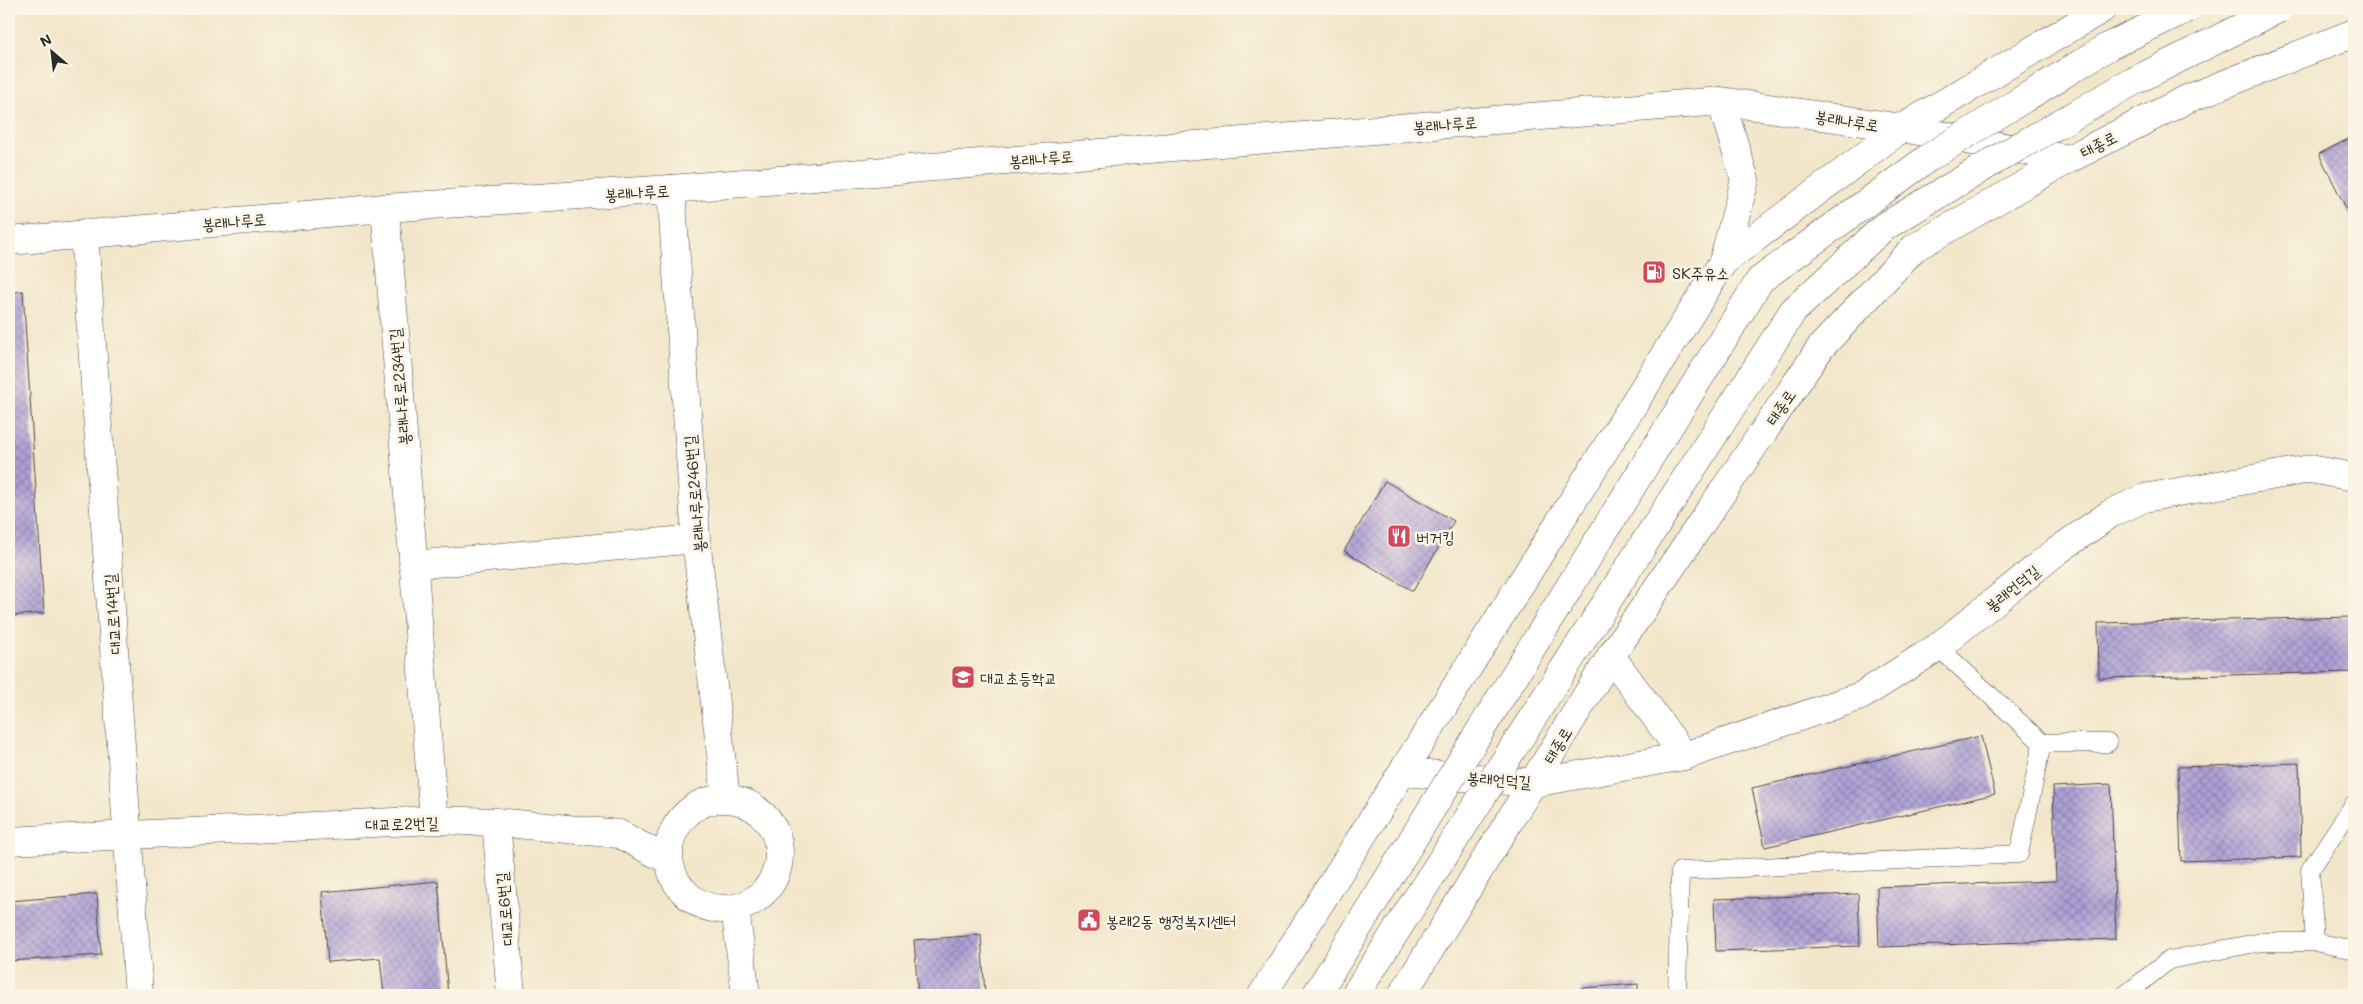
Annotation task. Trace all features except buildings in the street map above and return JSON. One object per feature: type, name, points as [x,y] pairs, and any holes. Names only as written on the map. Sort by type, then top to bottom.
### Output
[{"type":"main road","points":[[1723,262],[1902,128],[2102,9]]},
{"type":"main road","points":[[1316,995],[1760,280],[1928,158],[2109,46],[2186,9]]},
{"type":"main road","points":[[1355,995],[1793,311],[1884,227],[1998,158],[2134,82],[2278,9]]},
{"type":"main road","name":"태종로","points":[[1402,995],[1611,656],[1821,347],[1914,248],[2070,159],[2187,99],[2354,33]]},
{"type":"main road","points":[[1262,995],[1723,262],[1746,180],[1721,101]]},
{"type":"main road","name":"봉래나루로","points":[[9,241],[385,208],[671,190],[1721,101],[1902,128],[2070,159]]},
{"type":"main road","name":"봉래나루로246번길","points":[[671,190],[696,539],[726,798]]},
{"type":"main road","name":"봉래나루로234번길","points":[[385,208],[434,820]]},
{"type":"main road","name":"대교로14번길","points":[[84,233],[139,995]]},
{"type":"main road","name":"봉래언덕길","points":[[1403,772],[1534,783],[1684,756],[1861,696],[1938,647],[2057,551],[2110,514],[2144,498],[2310,469],[2354,477]]},
{"type":"main road","points":[[413,565],[696,539]]},
{"type":"main road","points":[[1611,656],[1684,756]]},
{"type":"main road","points":[[726,798],[743,802],[758,810],[770,824],[778,840],[779,858],[774,875],[765,890],[752,902],[735,908],[716,908],[699,903],[684,893],[674,878],[668,860],[670,841],[677,824],[690,810],[707,801],[726,798]]},
{"type":"main road","name":"대교로2번길","points":[[9,841],[434,820],[496,822],[619,834],[668,860]]},
{"type":"main road","name":"대교로6번길","points":[[496,822],[511,995]]},
{"type":"main road","points":[[735,908],[746,995]]},
{"type":"lane","points":[[1938,647],[2042,743],[2108,743]]},
{"type":"lane","points":[[1677,995],[1680,872],[2019,854],[2042,743]]},
{"type":"lane","points":[[2315,942],[2310,870],[2354,804]]},
{"type":"lane","points":[[2125,995],[2169,960],[2261,942],[2315,942],[2354,950]]},
{"type":"place","name":"SK주유소","points":[[1654,272]]},
{"type":"place","name":"버거킹","points":[[1399,536]]},
{"type":"place","name":"대교초등학교","points":[[963,677]]},
{"type":"place","name":"봉래2동 행정복지센터","points":[[1089,920]]}]
